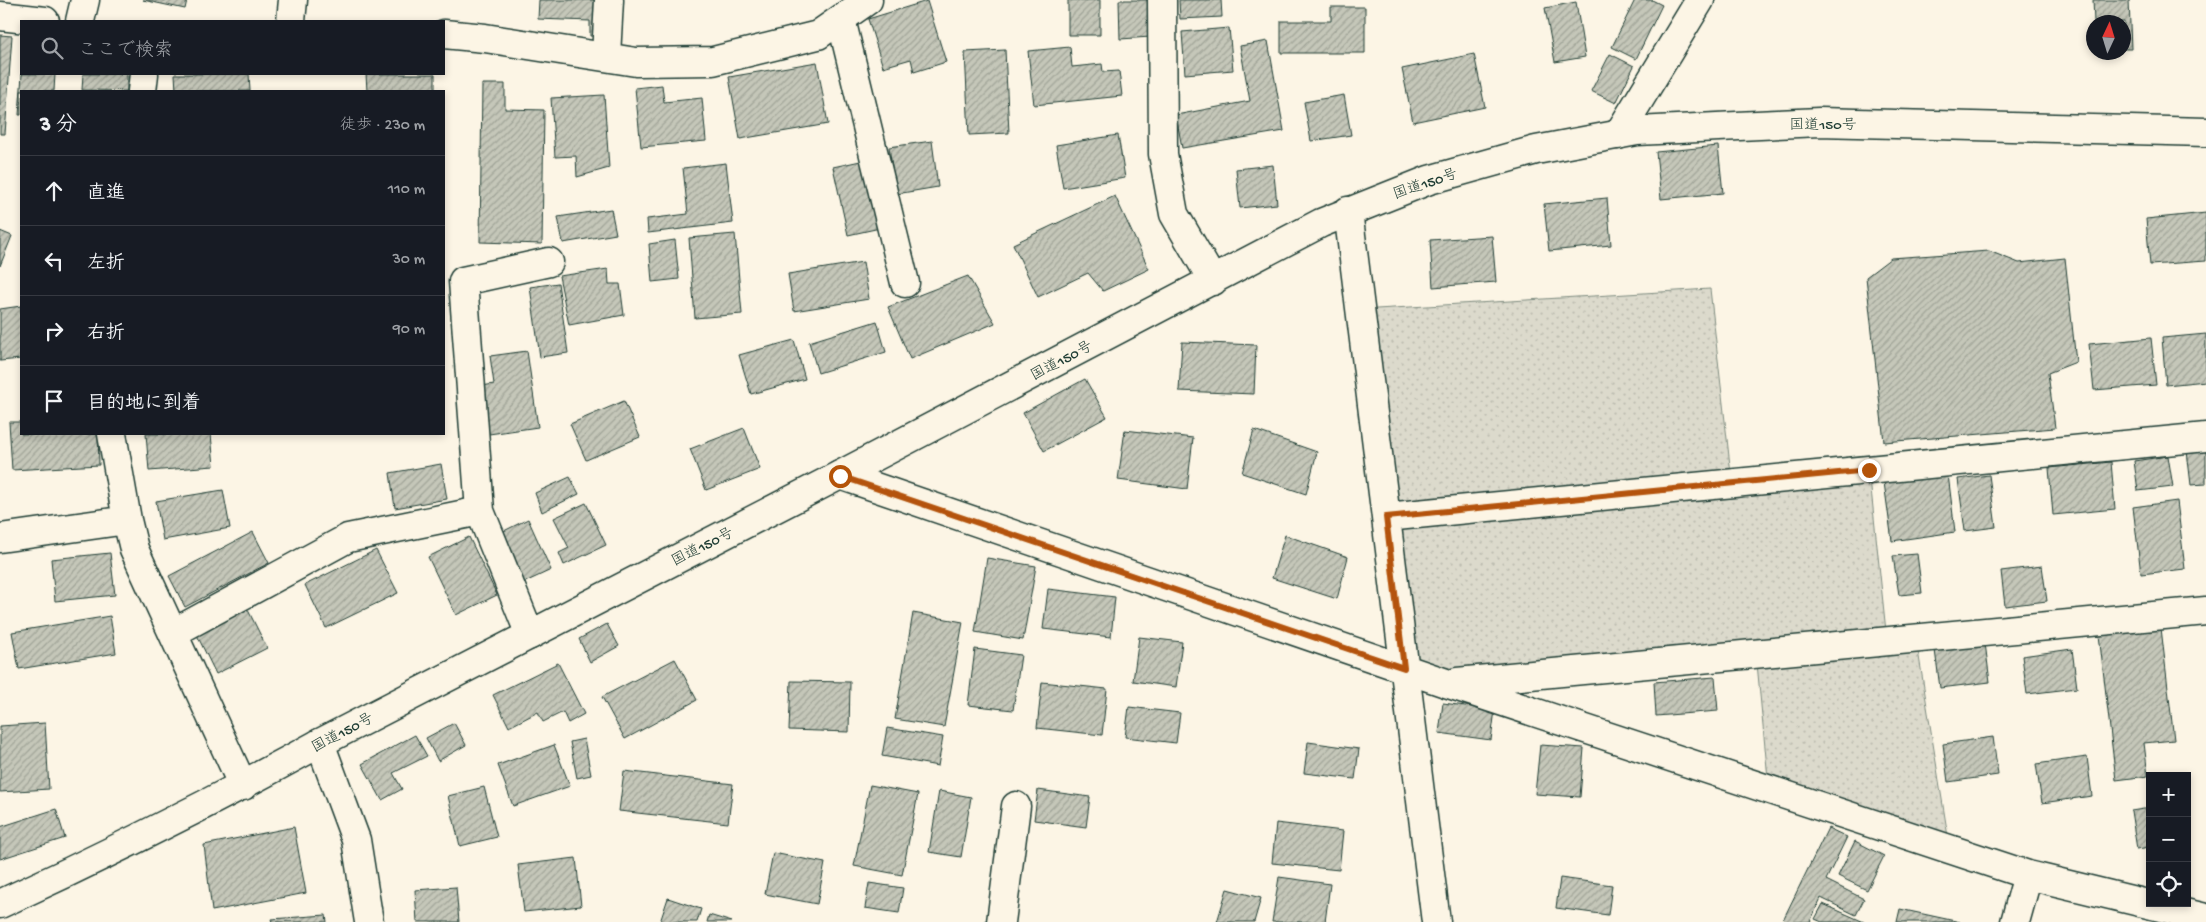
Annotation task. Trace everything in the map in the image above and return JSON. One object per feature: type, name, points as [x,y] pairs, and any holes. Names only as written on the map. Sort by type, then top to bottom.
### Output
[{"type":"main road","points":[[80,20],[85,0]]},
{"type":"main road","points":[[292,20],[293,0]]},
{"type":"main road","points":[[606,56],[609,0]]},
{"type":"main road","points":[[445,34],[485,38],[636,62],[713,62],[818,35],[868,0]]},
{"type":"main road","points":[[1162,0],[1163,154],[1174,214],[1213,281]]},
{"type":"main road","points":[[1618,134],[1700,0]]},
{"type":"main road","points":[[0,16],[36,20]]},
{"type":"main road","points":[[841,19],[905,283]]},
{"type":"main road","points":[[142,90],[144,75]]},
{"type":"main road","name":"国道150号","points":[[0,904],[85,865],[243,786],[320,743],[840,476],[1348,211],[1429,180],[1536,150],[1637,131],[1819,122],[2206,132]]},
{"type":"main road","points":[[1348,211],[1436,922]]},
{"type":"main road","points":[[530,635],[480,511],[463,281],[549,262]]},
{"type":"main road","points":[[112,435],[134,549],[243,786]]},
{"type":"main road","points":[[1386,517],[2206,437]]},
{"type":"main road","points":[[840,476],[1446,683],[2028,875],[2206,918]]},
{"type":"main road","points":[[173,633],[348,538],[480,511]]},
{"type":"main road","points":[[0,538],[127,520]]},
{"type":"main road","points":[[1446,683],[2206,611]]},
{"type":"main road","points":[[320,743],[356,840],[369,922]]},
{"type":"main road","points":[[1001,922],[1016,806]]},
{"type":"main road","points":[[2015,922],[2028,875]]},
{"type":"shaded area","points":[[1710,289],[1732,483],[1869,470],[1887,641],[1916,638],[1950,849],[1769,789],[1756,653],[1446,683],[1404,668],[1360,310]]},
{"type":"building","points":[[143,0],[187,0],[185,9]]},
{"type":"building","points":[[539,0],[603,0],[602,36],[590,36],[590,21],[538,19]]},
{"type":"building","points":[[1068,0],[1100,0],[1100,35],[1068,35]]},
{"type":"building","points":[[1119,0],[1150,0],[1151,37],[1120,39]]},
{"type":"building","points":[[1179,0],[1221,0],[1222,17],[1180,19]]},
{"type":"building","points":[[1635,0],[1652,0],[1662,5],[1636,59],[1612,47]]},
{"type":"building","points":[[2093,0],[2129,0],[2130,15],[2094,15]]},
{"type":"building","points":[[927,1],[946,62],[914,72],[911,59],[883,67],[868,19]]},
{"type":"building","points":[[1576,2],[1585,57],[1555,62],[1545,8]]},
{"type":"building","points":[[1331,7],[1365,7],[1365,53],[1281,53],[1281,21],[1331,21]]},
{"type":"building","points":[[1229,28],[1233,70],[1185,74],[1182,32]]},
{"type":"building","points":[[0,35],[12,36],[5,134],[0,134]]},
{"type":"building","points":[[1268,41],[1284,131],[1182,148],[1176,115],[1250,101],[1240,46]]},
{"type":"building","points":[[1070,47],[1072,67],[1102,64],[1103,72],[1119,71],[1122,96],[1034,105],[1028,51]]},
{"type":"building","points":[[1005,50],[1009,133],[969,135],[965,52]]},
{"type":"building","points":[[1474,54],[1485,107],[1413,122],[1402,69]]},
{"type":"building","points":[[1610,54],[1634,66],[1616,103],[1591,91]]},
{"type":"building","points":[[817,62],[828,124],[740,139],[729,77]]},
{"type":"building","points":[[22,75],[55,75],[54,90],[21,90]]},
{"type":"building","points":[[83,75],[127,75],[127,90],[82,90]]},
{"type":"building","points":[[175,75],[249,75],[250,90],[176,90]]},
{"type":"building","points":[[366,75],[435,75],[435,90],[367,90]]},
{"type":"building","points":[[482,84],[505,84],[505,109],[544,110],[542,244],[480,242]]},
{"type":"building","points":[[662,85],[664,102],[702,98],[706,141],[641,147],[635,88]]},
{"type":"building","points":[[604,95],[609,168],[577,177],[576,156],[555,157],[551,98]]},
{"type":"building","points":[[1344,95],[1351,135],[1311,141],[1304,102]]},
{"type":"building","points":[[1118,135],[1125,178],[1063,188],[1056,145]]},
{"type":"building","points":[[932,141],[938,187],[896,194],[889,147]]},
{"type":"building","points":[[1718,146],[1723,193],[1661,199],[1656,152]]},
{"type":"building","points":[[865,160],[880,228],[848,235],[833,167]]},
{"type":"building","points":[[726,163],[733,223],[648,233],[647,219],[688,214],[683,168]]},
{"type":"building","points":[[1273,165],[1277,204],[1240,208],[1236,169]]},
{"type":"building","points":[[1115,196],[1149,269],[1103,291],[1088,273],[1038,297],[1013,244]]},
{"type":"building","points":[[1607,198],[1611,245],[1549,251],[1544,204]]},
{"type":"building","points":[[611,209],[616,234],[563,243],[558,217]]},
{"type":"building","points":[[2206,213],[2206,261],[2150,265],[2146,219]]},
{"type":"building","points":[[0,231],[12,236],[0,266]]},
{"type":"building","points":[[735,234],[742,314],[695,318],[689,238]]},
{"type":"building","points":[[1492,236],[1496,282],[1433,287],[1430,240]]},
{"type":"building","points":[[675,240],[679,279],[652,282],[649,244]]},
{"type":"building","points":[[1989,251],[2019,263],[2065,258],[2076,362],[2048,373],[2055,428],[1884,442],[1866,277],[1891,258]]},
{"type":"building","points":[[863,262],[869,299],[794,311],[788,274]]},
{"type":"building","points":[[608,269],[609,284],[620,284],[624,315],[569,325],[559,276]]},
{"type":"building","points":[[968,276],[995,323],[910,359],[888,307]]},
{"type":"building","points":[[558,283],[568,353],[540,357],[530,287]]},
{"type":"building","points":[[20,306],[20,359],[0,361],[0,309]]},
{"type":"building","points":[[877,321],[886,352],[818,373],[809,342]]},
{"type":"building","points":[[2206,334],[2206,381],[2166,385],[2162,338]]},
{"type":"building","points":[[2151,338],[2156,385],[2094,390],[2089,344]]},
{"type":"building","points":[[794,340],[805,379],[751,394],[739,355]]},
{"type":"building","points":[[1182,342],[1256,345],[1254,394],[1179,391]]},
{"type":"building","points":[[527,351],[538,427],[489,434],[482,386],[494,384],[490,356]]},
{"type":"building","points":[[1085,379],[1107,417],[1044,451],[1023,413]]},
{"type":"building","points":[[624,401],[640,437],[586,460],[570,424]]},
{"type":"building","points":[[9,422],[20,422],[20,435],[98,435],[99,465],[12,470]]},
{"type":"building","points":[[744,428],[760,469],[706,490],[690,449]]},
{"type":"building","points":[[1125,430],[1193,438],[1187,489],[1118,480]]},
{"type":"building","points":[[1254,430],[1317,452],[1306,494],[1242,473]]},
{"type":"building","points":[[146,435],[211,435],[214,466],[149,471]]},
{"type":"building","points":[[2206,449],[2206,484],[2191,485],[2187,451]]},
{"type":"building","points":[[2168,456],[2173,487],[2138,491],[2134,461]]},
{"type":"building","points":[[2111,462],[2115,509],[2053,515],[2049,468]]},
{"type":"building","points":[[441,464],[447,499],[395,508],[390,473]]},
{"type":"building","points":[[1947,466],[1955,532],[1892,541],[1883,475]]},
{"type":"building","points":[[1989,475],[1996,527],[1965,531],[1958,479]]},
{"type":"building","points":[[570,477],[579,494],[542,512],[535,493]]},
{"type":"building","points":[[223,490],[230,528],[163,540],[156,501]]},
{"type":"building","points":[[2177,501],[2185,569],[2141,574],[2133,507]]},
{"type":"building","points":[[586,503],[606,545],[564,565],[559,553],[569,548],[554,518]]},
{"type":"building","points":[[528,519],[551,570],[523,583],[500,533]]},
{"type":"building","points":[[253,532],[269,563],[185,607],[169,576]]},
{"type":"building","points":[[1285,535],[1348,557],[1337,599],[1272,578]]},
{"type":"building","points":[[469,537],[497,595],[456,615],[428,557]]},
{"type":"building","points":[[376,550],[398,593],[326,628],[305,585]]},
{"type":"building","points":[[110,553],[115,595],[55,601],[51,559]]},
{"type":"building","points":[[1917,554],[1922,593],[1899,595],[1893,556]]},
{"type":"building","points":[[987,558],[1036,566],[1023,640],[975,632]]},
{"type":"building","points":[[2042,566],[2047,601],[2005,606],[2001,571]]},
{"type":"building","points":[[1048,589],[1115,597],[1111,637],[1043,629]]},
{"type":"building","points":[[247,608],[267,648],[216,674],[196,633]]},
{"type":"building","points":[[913,613],[963,622],[944,727],[895,719]]},
{"type":"building","points":[[110,616],[116,653],[19,669],[12,632]]},
{"type":"building","points":[[607,624],[619,646],[590,662],[579,639]]},
{"type":"building","points":[[2161,628],[2174,740],[2144,743],[2148,772],[2146,776],[2116,780],[2099,635]]},
{"type":"building","points":[[1139,637],[1182,642],[1176,687],[1133,681]]},
{"type":"building","points":[[1985,643],[1990,682],[1940,688],[1935,650]]},
{"type":"building","points":[[975,649],[1021,655],[1013,710],[968,705]]},
{"type":"building","points":[[2072,649],[2077,688],[2027,694],[2022,656]]},
{"type":"building","points":[[675,659],[697,700],[625,739],[602,697]]},
{"type":"building","points":[[558,663],[584,714],[568,723],[563,712],[543,722],[538,712],[509,727],[493,695]]},
{"type":"building","points":[[1715,677],[1718,711],[1656,716],[1654,682]]},
{"type":"building","points":[[791,681],[850,682],[849,732],[789,730]]},
{"type":"building","points":[[1042,682],[1107,689],[1102,735],[1037,728]]},
{"type":"building","points":[[1443,703],[1495,710],[1491,740],[1439,733]]},
{"type":"building","points":[[1129,707],[1180,713],[1176,743],[1125,737]]},
{"type":"building","points":[[45,723],[49,789],[0,792],[0,726]]},
{"type":"building","points":[[454,723],[466,745],[438,761],[426,738]]},
{"type":"building","points":[[887,728],[943,737],[938,766],[882,756]]},
{"type":"building","points":[[415,735],[427,756],[393,773],[402,789],[382,800],[362,764]]},
{"type":"building","points":[[1993,737],[1998,775],[1948,782],[1943,744]]},
{"type":"building","points":[[584,739],[591,775],[577,778],[570,742]]},
{"type":"building","points":[[1308,742],[1359,749],[1355,779],[1304,773]]},
{"type":"building","points":[[554,745],[570,786],[513,806],[498,765]]},
{"type":"building","points":[[1540,745],[1584,748],[1580,797],[1535,794]]},
{"type":"building","points":[[2087,757],[2092,796],[2042,803],[2036,764]]},
{"type":"building","points":[[624,771],[733,784],[728,823],[619,811]]},
{"type":"building","points":[[870,785],[918,794],[902,875],[854,866]]},
{"type":"building","points":[[484,787],[497,837],[460,846],[448,796]]},
{"type":"building","points":[[1038,790],[1090,797],[1086,827],[1034,820]]},
{"type":"building","points":[[939,791],[971,797],[961,857],[929,852]]},
{"type":"building","points":[[56,809],[65,838],[0,859],[0,827]]},
{"type":"building","points":[[2146,809],[2146,848],[2137,849],[2131,811]]},
{"type":"building","points":[[1276,823],[1343,831],[1339,870],[1272,863]]},
{"type":"building","points":[[294,827],[306,893],[212,911],[204,845]]},
{"type":"building","points":[[1828,828],[1847,837],[1826,880],[1864,899],[1856,915],[1821,898],[1810,922],[1782,922]]},
{"type":"building","points":[[1855,841],[1884,856],[1867,890],[1838,876]]},
{"type":"building","points":[[773,853],[825,863],[817,904],[765,894]]},
{"type":"building","points":[[576,858],[581,906],[524,912],[518,865]]},
{"type":"building","points":[[1279,877],[1330,884],[1325,922],[1272,922]]},
{"type":"building","points":[[1560,878],[1612,885],[1608,915],[1556,908]]},
{"type":"building","points":[[869,883],[903,888],[899,913],[865,908]]},
{"type":"building","points":[[456,887],[459,922],[417,922],[415,890]]},
{"type":"building","points":[[1227,889],[1261,898],[1254,922],[1217,922]]},
{"type":"building","points":[[668,898],[701,909],[697,922],[660,922]]},
{"type":"building","points":[[1823,904],[1864,922],[1822,922],[1815,919]]},
{"type":"building","points":[[1900,909],[1960,922],[1897,922]]},
{"type":"building","points":[[326,915],[327,922],[272,922],[271,919]]},
{"type":"building","points":[[709,915],[732,922],[707,922]]},
{"type":"route","points":[[840,476],[1404,668],[1386,517],[1869,470]]}]
